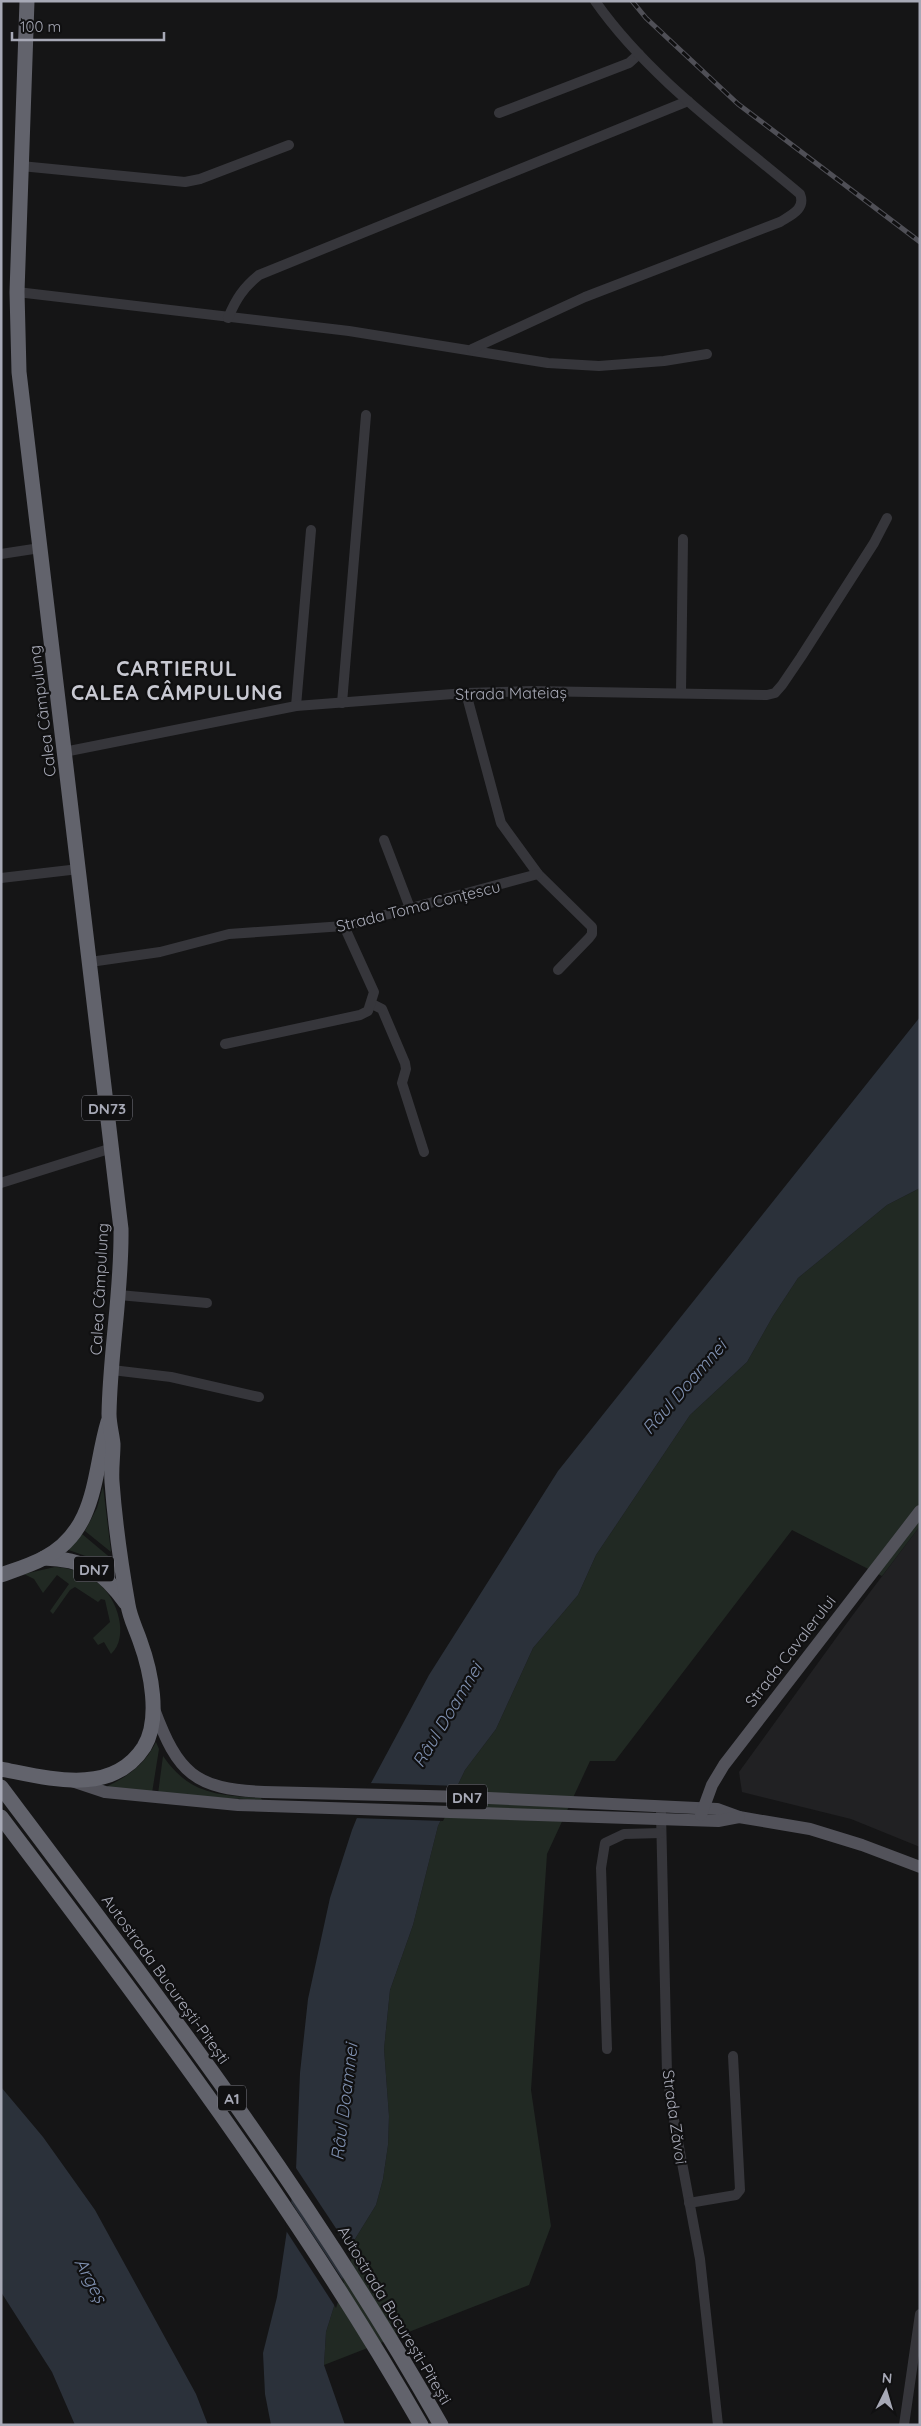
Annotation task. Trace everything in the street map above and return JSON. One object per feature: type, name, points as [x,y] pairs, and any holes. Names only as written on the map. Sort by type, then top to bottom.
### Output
[{"type":"highway","name":"Calea Câmpulung","points":[[27,1],[17,292],[18,372],[121,1229],[119,1295],[109,1416],[113,1444],[112,1467],[116,1529],[128,1606],[140,1642],[154,1706]]},
{"type":"highway","name":"Calea Câmpulung","points":[[1,1575],[44,1558],[64,1544],[79,1527],[88,1511],[96,1481],[100,1447],[109,1416]]},
{"type":"highway","name":"DN7","points":[[44,1558],[68,1560],[90,1567],[114,1585],[128,1606]]},
{"type":"highway","name":"DN7","points":[[1,1769],[72,1781],[102,1778],[115,1774],[128,1766],[141,1751],[150,1733],[154,1706]]},
{"type":"highway","name":"Autostrada București-Pitești","points":[[1,1787],[158,1995],[264,2144],[357,2284],[441,2425]]},
{"type":"highway","name":"Autostrada București-Pitești","points":[[1,1817],[136,1995],[238,2137],[345,2299],[421,2425]]},
{"type":"main road","name":"Strada Cavalerului","points":[[701,1814],[712,1785],[746,1735],[920,1511]]},
{"type":"main road","name":"DN7","points":[[154,1706],[165,1737],[176,1757],[199,1778],[228,1790],[622,1803],[661,1812],[701,1814],[717,1809],[739,1817],[810,1830],[862,1845],[920,1867]]},
{"type":"main road","name":"DN7","points":[[72,1781],[105,1792],[130,1796],[219,1804],[620,1819],[661,1812]]},
{"type":"street","points":[[471,349],[585,297],[780,222],[796,212],[801,206],[800,194],[688,102],[639,54],[595,1]]},
{"type":"street","points":[[499,113],[629,63],[639,54]]},
{"type":"street","points":[[228,318],[240,292],[259,275],[688,102]]},
{"type":"street","points":[[21,166],[185,182],[200,179],[290,144]]},
{"type":"street","points":[[17,292],[349,331],[471,349],[548,363],[599,366],[664,362],[707,354]]},
{"type":"street","points":[[342,703],[366,415]]},
{"type":"street","name":"Strada Mateiaș","points":[[64,752],[296,706],[466,693],[532,691],[681,692],[767,695],[775,693],[801,657],[874,544],[888,518]]},
{"type":"street","points":[[296,706],[310,530]]},
{"type":"street","points":[[681,692],[683,539]]},
{"type":"street","points":[[1,554],[40,548]]},
{"type":"street","points":[[466,693],[501,823],[538,874],[592,927],[593,931],[590,938],[558,970]]},
{"type":"street","points":[[384,840],[410,908]]},
{"type":"street","points":[[1,878],[79,870]]},
{"type":"street","name":"Strada Toma Conțescu","points":[[90,962],[160,952],[228,934],[344,926],[538,874]]},
{"type":"street","points":[[225,1044],[360,1015],[368,1011],[372,1004],[374,992],[344,926]]},
{"type":"street","points":[[372,1004],[382,1009],[405,1063],[406,1069],[402,1083],[424,1152]]},
{"type":"street","points":[[1,1183],[112,1148]]},
{"type":"street","points":[[119,1295],[207,1303]]},
{"type":"street","points":[[112,1370],[171,1377],[259,1397]]},
{"type":"street","name":"Strada Zăvoi","points":[[661,1812],[667,2074],[700,2259],[718,2425]]},
{"type":"street","points":[[607,2049],[601,1893],[602,1853],[605,1843],[624,1834],[661,1833]]},
{"type":"street","points":[[689,2204],[736,2195],[740,2190],[733,2056]]},
{"type":"street","points":[[904,2425],[920,2314]]},
{"type":"shaded area","points":[[920,1188],[920,1526],[882,1576],[792,1530],[615,1761],[590,1761],[547,1854],[531,2090],[551,2226],[529,2285],[324,2365],[326,2332],[355,2239],[376,2205],[383,2179],[388,2145],[389,2116],[384,2049],[390,1990],[413,1925],[438,1826],[465,1770],[496,1729],[533,1648],[578,1595],[596,1555],[690,1415],[747,1362],[773,1316],[798,1278],[887,1205]]},
{"type":"shaded area","points":[[103,1486],[111,1552],[85,1531],[97,1508]]},
{"type":"shaded area","points":[[920,1526],[920,1847],[851,1819],[742,1792],[739,1772]]},
{"type":"shaded area","points":[[82,1534],[113,1560],[115,1572],[91,1558],[66,1549]]},
{"type":"shaded area","points":[[55,1567],[84,1574],[99,1584],[111,1598],[119,1618],[120,1638],[117,1647],[111,1654],[104,1642],[98,1645],[93,1638],[110,1622],[105,1600],[101,1599],[98,1602],[75,1587],[70,1590],[53,1614],[50,1611],[69,1584],[57,1575],[43,1593],[34,1579],[24,1574]]},
{"type":"shaded area","points":[[156,1742],[159,1749],[152,1793],[104,1788],[134,1770],[146,1758]]},
{"type":"shaded area","points":[[163,1756],[173,1769],[195,1786],[218,1794],[261,1798],[262,1800],[158,1794]]},
{"type":"water","name":"Râul Doamnei","points":[[920,1017],[920,1188],[887,1205],[798,1278],[773,1316],[747,1362],[690,1415],[596,1555],[578,1595],[533,1648],[496,1729],[465,1770],[438,1826],[413,1925],[390,1990],[384,2049],[389,2116],[388,2145],[383,2179],[376,2205],[355,2239],[326,2332],[324,2365],[345,2425],[271,2425],[265,2394],[263,2353],[277,2297],[296,2170],[300,2073],[308,1999],[330,1898],[352,1830],[371,1783],[429,1675],[558,1471]]},
{"type":"water","name":"Argeș","points":[[1,2087],[43,2137],[95,2210],[196,2394],[208,2425],[75,2425],[52,2372],[1,2292]]},
{"type":"pier","points":[[368,1783],[460,1786],[443,1821],[354,1818]]},
{"type":"pier","points":[[294,2165],[353,2254],[345,2280],[290,2196]]},
{"type":"pier","points":[[289,2199],[344,2282],[336,2308],[285,2229]]},
{"type":"railway","points":[[632,1],[646,18],[738,104],[920,242]]},
{"type":"district","name":"CARTIERUL CALEA CÂMPULUNG","points":[[177,680]]}]
